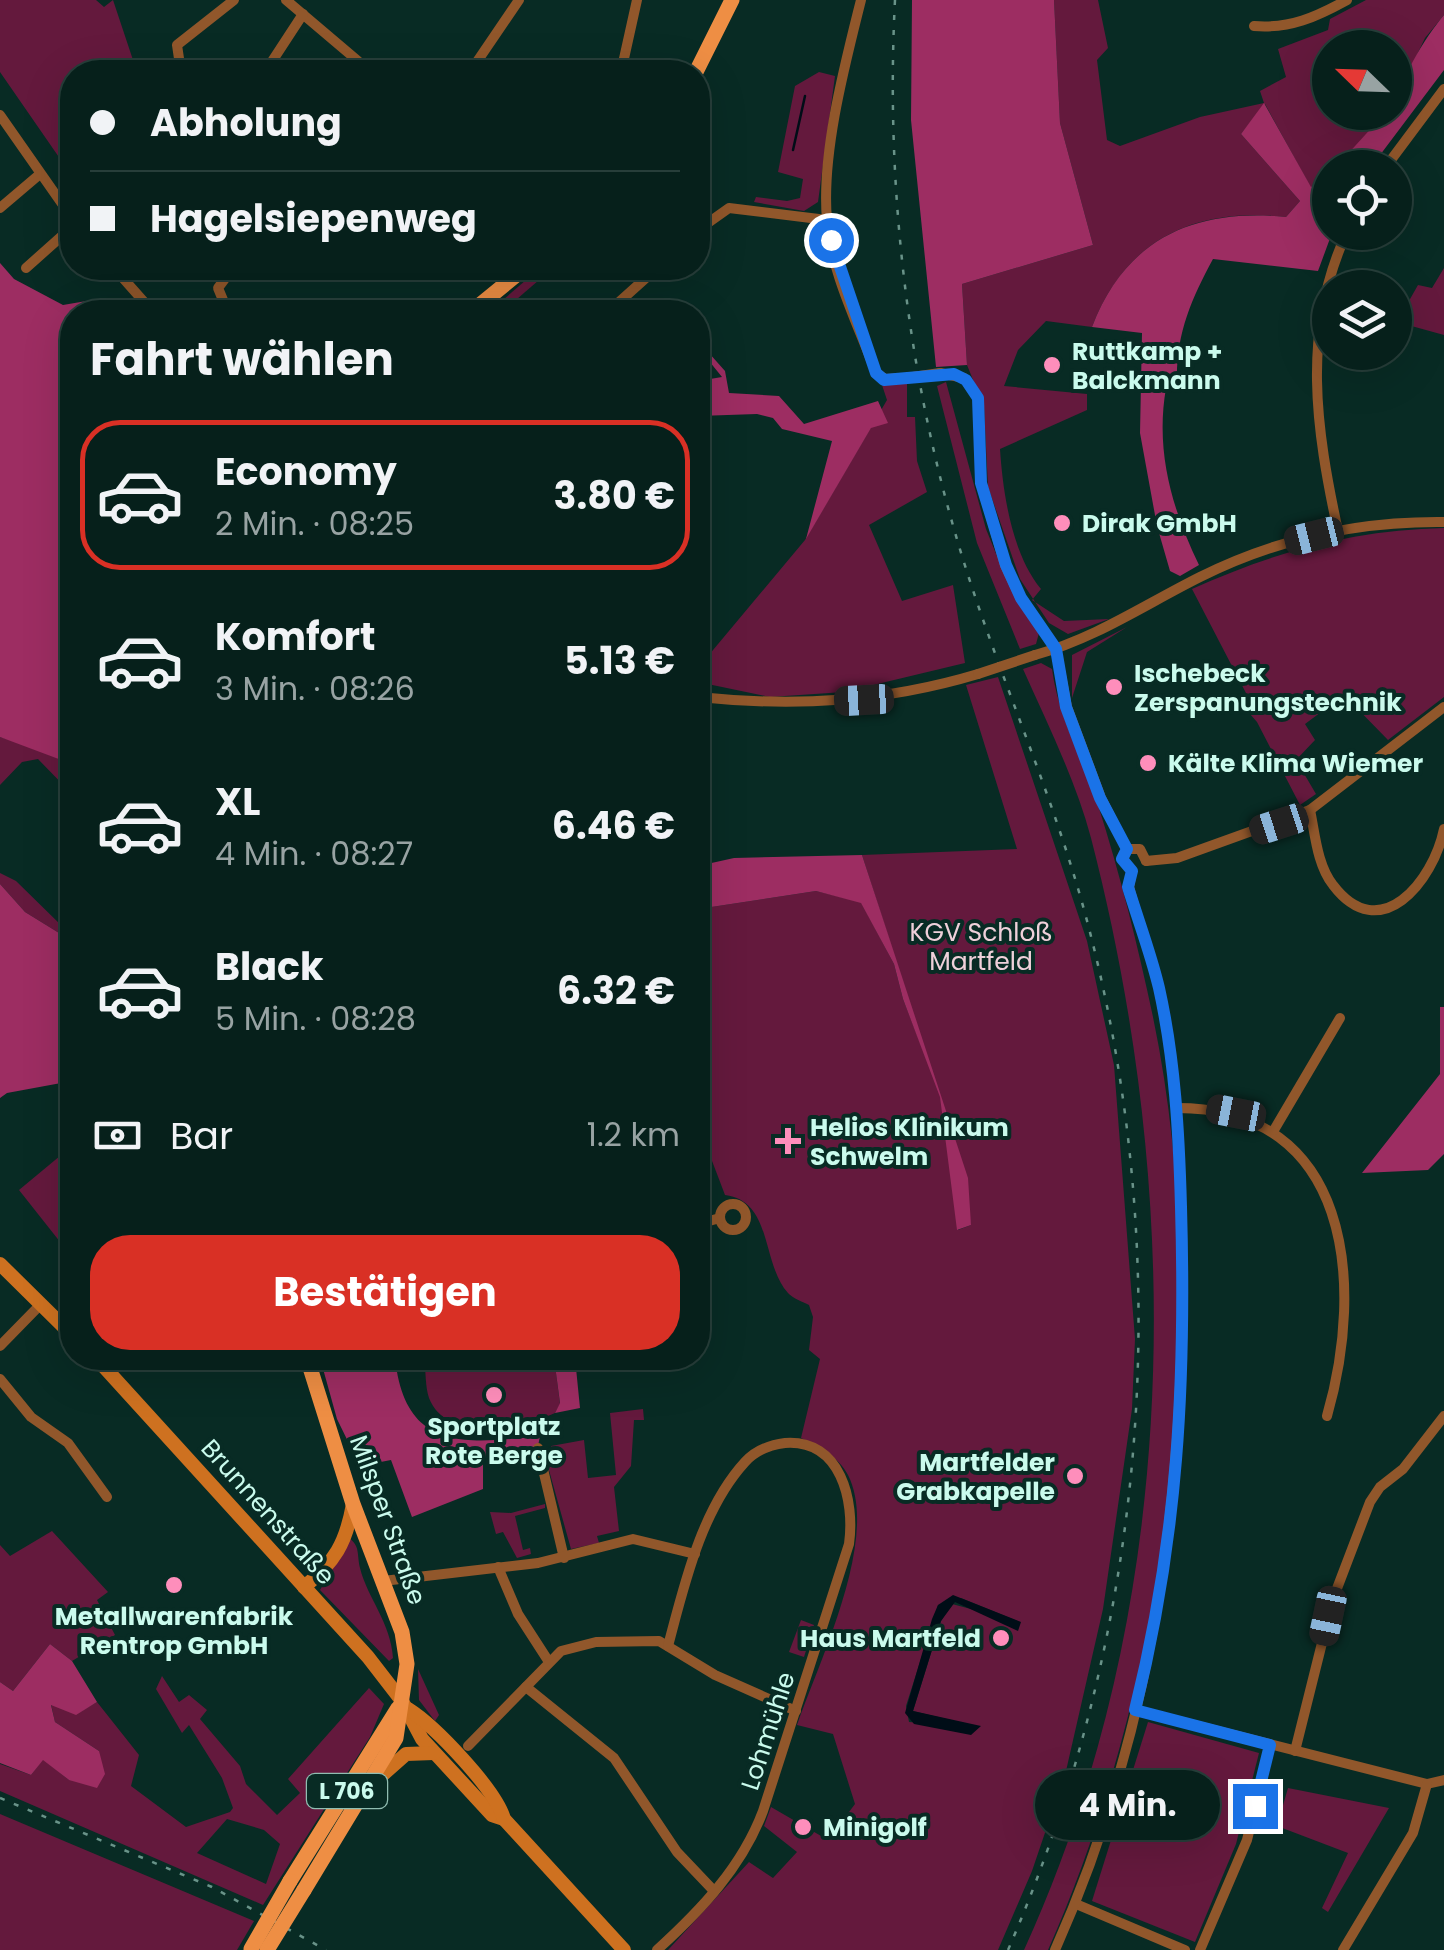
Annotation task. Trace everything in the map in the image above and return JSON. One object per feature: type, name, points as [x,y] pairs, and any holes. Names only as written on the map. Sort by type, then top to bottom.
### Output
[{"type":"main road","points":[[702,60],[732,0]]},
{"type":"main road","points":[[486,300],[512,280]]},
{"type":"main road","points":[[0,1264],[60,1323]]},
{"type":"main road","name":"Brunnenstraße","points":[[107,1370],[304,1586],[405,1705]]},
{"type":"main road","name":"Milsper Straße","points":[[312,1370],[353,1504],[405,1650],[405,1705]]},
{"type":"main road","points":[[304,1586],[338,1556],[353,1504]]},
{"type":"main road","points":[[405,1705],[416,1730],[434,1752],[492,1815],[504,1819]]},
{"type":"main road","points":[[405,1705],[498,1802],[504,1819],[624,1950]]},
{"type":"main road","name":"L 706","points":[[297,1886],[371,1785],[396,1738],[405,1705]]},
{"type":"main road","name":"L 706","points":[[256,1950],[405,1705]]},
{"type":"main road","name":"L 706","points":[[371,1785],[406,1754],[434,1752]]},
{"type":"street","points":[[180,60],[178,46],[234,0]]},
{"type":"street","points":[[286,0],[356,60]]},
{"type":"street","points":[[478,60],[518,0]]},
{"type":"street","points":[[623,60],[637,0]]},
{"type":"street","points":[[861,0],[836,120],[826,220],[835,261],[876,373],[884,380],[940,373],[964,378],[978,398],[979,464],[996,535],[1021,598],[1056,649],[1066,707],[1100,798],[1127,849]]},
{"type":"street","points":[[1254,26],[1279,28],[1298,24],[1347,0]]},
{"type":"street","points":[[274,60],[304,14]]},
{"type":"street","points":[[1398,150],[1444,89]]},
{"type":"street","points":[[2,122],[60,202]]},
{"type":"street","points":[[0,208],[40,174]]},
{"type":"street","points":[[710,221],[729,208],[826,220]]},
{"type":"street","points":[[26,268],[60,238]]},
{"type":"street","points":[[1338,530],[1320,444],[1315,371],[1327,286],[1340,250]]},
{"type":"street","points":[[125,280],[142,300]]},
{"type":"street","points":[[504,280],[507,284]]},
{"type":"street","points":[[621,300],[644,280]]},
{"type":"street","points":[[710,698],[772,704],[864,700],[978,674],[1118,624],[1240,559],[1338,530],[1444,522]]},
{"type":"street","points":[[1146,861],[1177,858],[1310,810],[1444,707]]},
{"type":"street","points":[[1310,810],[1332,884],[1358,907],[1372,912],[1395,908],[1402,902],[1424,873],[1444,830]]},
{"type":"street","points":[[1127,849],[1140,849],[1146,861]]},
{"type":"street","points":[[1127,849],[1122,859],[1132,871]]},
{"type":"street","points":[[1132,871],[1141,870],[1146,861]]},
{"type":"street","points":[[1055,1950],[1076,1904],[1135,1710],[1161,1590],[1180,1442],[1183,1249],[1178,1108],[1158,987],[1128,887],[1132,871]]},
{"type":"street","points":[[1274,1130],[1340,1018]]},
{"type":"street","points":[[1178,1108],[1236,1113],[1274,1130],[1314,1170],[1335,1226],[1342,1313],[1339,1361],[1327,1416]]},
{"type":"street","points":[[710,1221],[720,1218]]},
{"type":"street","points":[[0,1346],[41,1304]]},
{"type":"street","points":[[0,1379],[31,1417],[68,1443],[107,1497]]},
{"type":"street","points":[[1296,1751],[1333,1599],[1370,1502],[1380,1487],[1403,1469],[1444,1416]]},
{"type":"street","name":"Lohmühle","points":[[658,1950],[714,1891],[753,1838],[843,1569],[851,1505],[834,1464],[810,1447],[782,1444],[755,1452],[734,1476],[695,1554]]},
{"type":"street","points":[[538,1448],[564,1558]]},
{"type":"street","points":[[383,1580],[564,1558],[633,1539],[695,1554],[668,1646]]},
{"type":"street","points":[[498,1566],[518,1614],[548,1662]]},
{"type":"street","points":[[468,1746],[548,1662],[573,1645],[596,1642],[646,1638],[668,1646],[715,1676],[796,1710]]},
{"type":"street","points":[[526,1687],[614,1758],[677,1852],[714,1891]]},
{"type":"street","points":[[1135,1710],[1427,1784],[1444,1780]]},
{"type":"street","points":[[1200,1950],[1247,1840],[1270,1745]]},
{"type":"street","points":[[1343,1950],[1413,1832],[1427,1784]]},
{"type":"street","points":[[1076,1904],[1185,1950]]},
{"type":"green space","points":[[0,0],[96,0],[104,7],[113,0],[133,60],[60,60],[60,159],[0,72]]},
{"type":"green space","points":[[1054,0],[1098,0],[1108,48],[1097,60],[1107,140],[1120,146],[1200,117],[1264,103],[1260,91],[1286,77],[1278,49],[1312,36],[1312,130],[1371,130],[1354,150],[1312,150],[1311,188],[1265,104],[1241,134],[1300,201],[1286,217],[1222,217],[1168,235],[1124,271],[1106,296],[1092,327],[1046,321],[1018,350],[1004,386],[1087,394],[1087,410],[1000,449],[1016,541],[1041,589],[1033,599],[1020,579],[988,487],[984,407],[967,365],[962,284],[1093,245],[1060,123]]},
{"type":"green space","points":[[1366,0],[1444,0],[1444,15],[1425,38],[1412,65],[1412,30],[1328,30],[1330,19]]},
{"type":"green space","points":[[819,72],[835,76],[818,202],[804,211],[754,202],[756,197],[787,201],[800,198],[803,179],[778,172],[795,86]]},
{"type":"green space","points":[[1444,268],[1444,335],[1412,326],[1412,296],[1418,285],[1432,288]]},
{"type":"green space","points":[[526,280],[539,280],[516,300],[503,300]]},
{"type":"green space","points":[[907,382],[907,417],[915,417],[917,461],[927,492],[869,525],[902,601],[953,585],[965,663],[844,692],[770,697],[710,684],[710,654],[805,540],[887,400],[882,385]]},
{"type":"green space","points":[[946,382],[986,529],[1003,571],[1039,633],[1036,644],[1020,649],[977,543],[937,386]]},
{"type":"green space","points":[[1444,528],[1444,697],[1388,740],[1344,695],[1305,724],[1315,740],[1296,760],[1316,794],[1300,805],[1257,722],[1236,698],[1247,695],[1192,589],[1315,545],[1378,533]]},
{"type":"green space","points":[[1035,602],[1064,621],[1109,619],[1068,634],[1049,623]]},
{"type":"green space","points":[[1127,627],[1087,652],[1072,698],[1072,655]]},
{"type":"green space","points":[[1041,663],[1052,669],[1065,721],[1098,805],[1153,1017],[1171,1130],[1179,1248],[1179,1369],[1169,1491],[1151,1612],[1124,1730],[1090,1843],[1048,1950],[1024,1950],[1076,1818],[1114,1681],[1139,1542],[1152,1400],[1153,1258],[1142,1116],[1122,976],[1085,817],[1023,669]]},
{"type":"green space","name":"KGV Schloß Martfeld","points":[[998,677],[1087,941],[1114,1065],[1135,1339],[1132,1409],[1103,1609],[1066,1771],[1032,1871],[998,1950],[668,1950],[749,1862],[773,1878],[797,1852],[764,1826],[771,1807],[828,1840],[855,1804],[833,1734],[797,1725],[843,1600],[857,1532],[856,1501],[848,1475],[839,1462],[801,1438],[820,1359],[809,1350],[813,1317],[809,1305],[790,1295],[780,1280],[759,1221],[740,1200],[725,1195],[710,1156],[710,907],[816,891],[861,902],[894,964],[903,999],[933,1076],[862,855],[1017,849],[966,685]],"holes":[[[942,1104],[971,1225],[958,1230]],[[961,1598],[1020,1622],[952,1604],[941,1621],[913,1711],[980,1727],[909,1722],[906,1706],[938,1605]]]},
{"type":"green space","points":[[0,737],[41,749],[60,759],[60,782],[38,759],[22,762],[0,785]]},
{"type":"green space","points":[[0,873],[16,881],[60,924],[60,934],[25,912],[0,884]]},
{"type":"green space","points":[[60,1156],[60,1242],[19,1190]]},
{"type":"green space","name":"Sportplatz Rote Berge","points":[[425,1370],[556,1370],[560,1404],[555,1413],[524,1423],[468,1427],[438,1412],[427,1389]]},
{"type":"green space","points":[[643,1409],[644,1420],[634,1420],[631,1466],[614,1487],[619,1531],[597,1536],[599,1543],[571,1549],[547,1463],[553,1455],[551,1446],[584,1440],[588,1478],[616,1475],[610,1413]]},
{"type":"green space","points":[[545,1504],[545,1508],[515,1516],[523,1550],[530,1548],[531,1554],[517,1558],[503,1532],[496,1534],[490,1512],[511,1513]]},
{"type":"green space","points":[[52,1531],[108,1592],[97,1600],[115,1635],[72,1661],[50,1644],[13,1691],[0,1682],[0,1545],[10,1556]]},
{"type":"green space","points":[[350,1539],[357,1548],[363,1579],[388,1633],[393,1658],[389,1661],[320,1590]]},
{"type":"green space","points":[[801,1620],[814,1625],[804,1657],[789,1652]]},
{"type":"green space","points":[[418,1669],[439,1715],[435,1721],[419,1700]]},
{"type":"green space","points":[[162,1676],[179,1702],[189,1695],[207,1710],[200,1719],[240,1766],[246,1784],[277,1815],[300,1793],[288,1779],[369,1688],[384,1704],[370,1737],[263,1905],[0,1791],[0,1764],[31,1775],[43,1759],[69,1780],[99,1751],[55,1722],[51,1704],[76,1714],[97,1702],[139,1755],[131,1786],[186,1827],[230,1812],[233,1808],[222,1778],[189,1725],[182,1733],[156,1689]],"holes":[[[227,1819],[264,1830],[280,1844],[266,1884],[197,1853]]]},
{"type":"green space","points":[[1148,1722],[1259,1753],[1236,1844],[1195,1942],[1092,1901]]},
{"type":"green space","points":[[1288,1788],[1389,1808],[1328,1912],[1322,1908],[1348,1853],[1277,1826]]},
{"type":"green space","points":[[0,1814],[254,1921],[237,1950],[0,1950]]},
{"type":"shaded area","points":[[912,0],[1054,0],[1060,123],[1093,245],[962,284],[967,365],[936,367],[911,120]]},
{"type":"shaded area","points":[[1444,15],[1444,70],[1412,113],[1412,64]]},
{"type":"shaded area","points":[[1264,103],[1312,186],[1312,250],[1326,250],[1318,270],[1213,259],[1198,289],[1182,333],[1177,381],[1166,388],[1163,411],[1168,479],[1199,565],[1180,576],[1170,571],[1157,526],[1140,433],[1142,333],[1092,327],[1106,296],[1124,271],[1168,235],[1222,218],[1286,217],[1300,201],[1241,134]]},
{"type":"shaded area","points":[[1370,130],[1399,130],[1384,150],[1351,150]]},
{"type":"shaded area","points":[[0,263],[14,279],[60,303],[60,760],[0,737]]},
{"type":"shaded area","points":[[710,354],[725,371],[729,393],[779,396],[804,424],[878,401],[888,423],[871,428],[806,539],[832,441],[782,429],[773,418],[757,414],[710,416],[710,379],[722,377],[710,362]]},
{"type":"shaded area","points":[[862,855],[968,1178],[971,1225],[957,1230],[940,1097],[894,964],[861,903],[816,891],[710,907],[710,863],[734,858]]},
{"type":"shaded area","points":[[0,884],[25,912],[60,934],[60,1083],[7,1093],[0,1098]]},
{"type":"shaded area","points":[[1440,1007],[1444,1007],[1444,1154],[1428,1170],[1362,1173],[1440,1074]]},
{"type":"shaded area","points":[[323,1370],[397,1370],[411,1411],[425,1426],[443,1435],[464,1440],[540,1436],[538,1446],[483,1458],[483,1489],[412,1517],[391,1460],[360,1466],[337,1419]]},
{"type":"shaded area","points":[[556,1370],[576,1370],[580,1408],[555,1413],[560,1403]]},
{"type":"shaded area","points":[[953,1595],[1021,1622],[1018,1631],[955,1602],[941,1621],[913,1711],[981,1726],[971,1735],[914,1724],[905,1713],[932,1619],[938,1605]]},
{"type":"shaded area","points":[[50,1644],[72,1661],[97,1702],[76,1715],[51,1705],[55,1722],[99,1751],[105,1774],[97,1788],[69,1780],[43,1760],[31,1775],[0,1763],[0,1682],[13,1691]]},
{"type":"waterway","points":[[793,150],[805,96]]},
{"type":"railway","points":[[895,0],[894,146],[898,218],[916,364],[930,435],[968,575],[1060,831],[1086,917],[1115,1046],[1132,1177],[1138,1308],[1134,1440],[1119,1571],[1092,1700],[1056,1827],[1008,1950]]},
{"type":"railway","points":[[0,1798],[212,1887],[326,1950]]},
{"type":"place","name":"Ruttkamp + Balckmann","points":[[1052,365]]},
{"type":"place","name":"Dirak GmbH","points":[[1062,523]]},
{"type":"place","name":"Ischebeck Zerspanungstechnik","points":[[1114,687]]},
{"type":"place","name":"Kälte Klima Wiemer","points":[[1148,763]]},
{"type":"place","name":"Helios Klinikum Schwelm","points":[[788,1141]]},
{"type":"place","name":"Sportplatz Rote Berge","points":[[494,1395]]},
{"type":"place","name":"Martfelder Grabkapelle","points":[[1075,1476]]},
{"type":"place","name":"Metallwarenfabrik Rentrop GmbH","points":[[174,1585]]},
{"type":"place","name":"Haus Martfeld","points":[[1001,1638]]},
{"type":"place","name":"Minigolf","points":[[803,1827]]},
{"type":"route","points":[[831,240],[876,373],[884,380],[954,374],[974,388],[980,412],[981,483],[1006,565],[1021,598],[1056,649],[1066,707],[1100,798],[1127,849],[1122,859],[1126,869],[1132,871],[1128,887],[1158,987],[1178,1108],[1183,1249],[1184,1388],[1180,1442],[1161,1590],[1135,1710],[1270,1745],[1255,1806]]}]
